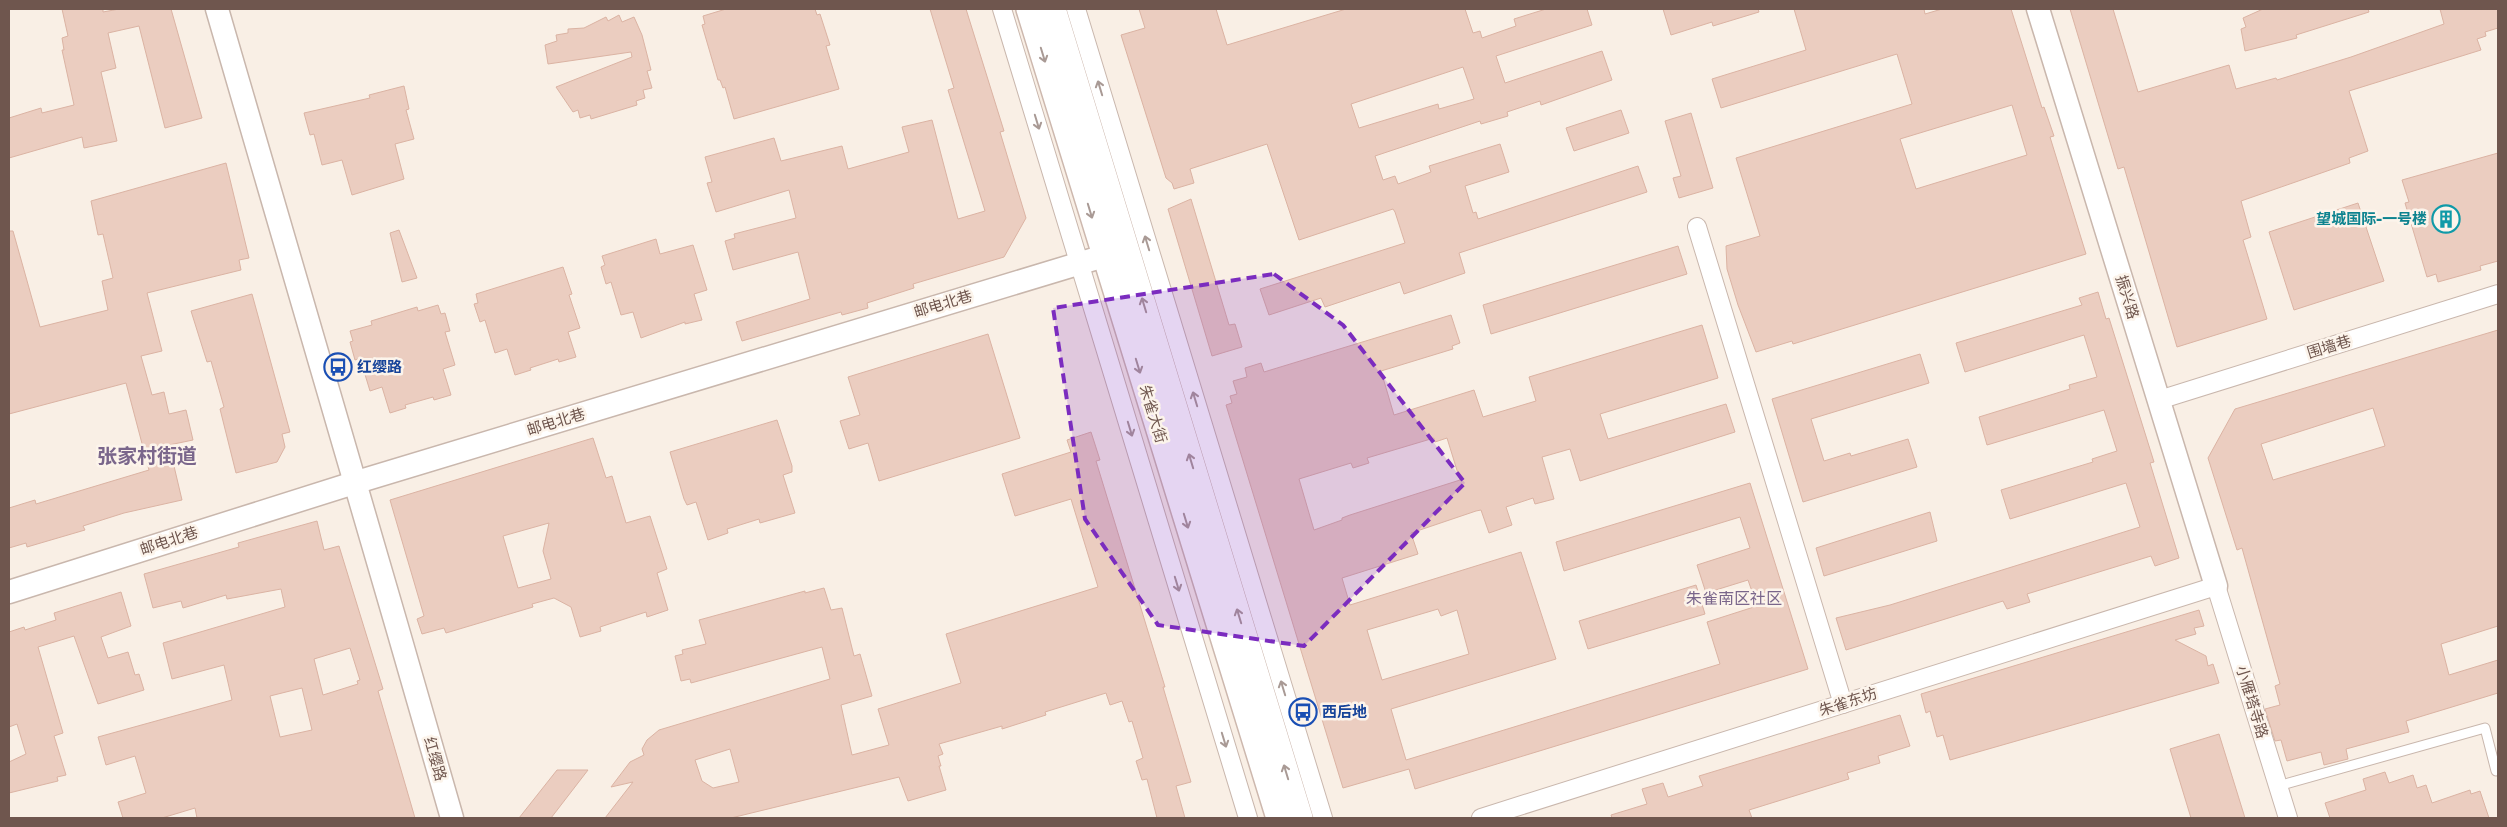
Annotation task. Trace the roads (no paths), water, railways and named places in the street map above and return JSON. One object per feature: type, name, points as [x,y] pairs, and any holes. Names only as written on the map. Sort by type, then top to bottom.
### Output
[{"type":"main road","name":"朱雀大街","points":[[1029,9],[1279,818]]},
{"type":"main road","name":"朱雀大街","points":[[1053,9],[1300,818]]},
{"type":"street","name":"红缨路","points":[[217,9],[322,372],[357,482],[452,818]]},
{"type":"street","points":[[1002,9],[1248,818]]},
{"type":"street","points":[[1076,9],[1322,818]]},
{"type":"street","name":"振兴路","points":[[2038,9],[2216,586]]},
{"type":"street","points":[[1697,227],[1843,704]]},
{"type":"street","name":"邮电北巷","points":[[9,592],[357,482],[1104,256]]},
{"type":"street","name":"围墙巷","points":[[2159,400],[2498,294]]},
{"type":"street","name":"朱雀东坊","points":[[1481,818],[2216,586]]},
{"type":"street","name":"小雁塔寺路","points":[[2216,586],[2288,818]]},
{"type":"lane","points":[[2278,786],[2485,728],[2496,772]]},
{"type":"place","name":"望城国际-一号楼","points":[[2446,219]]},
{"type":"place","name":"红缨路","points":[[338,367]]},
{"type":"place","name":"西后地","points":[[1303,712]]},
{"type":"district","name":"张家村街道","points":[[147,456]]},
{"type":"district","name":"朱雀南区社区","points":[[1734,598]]}]
